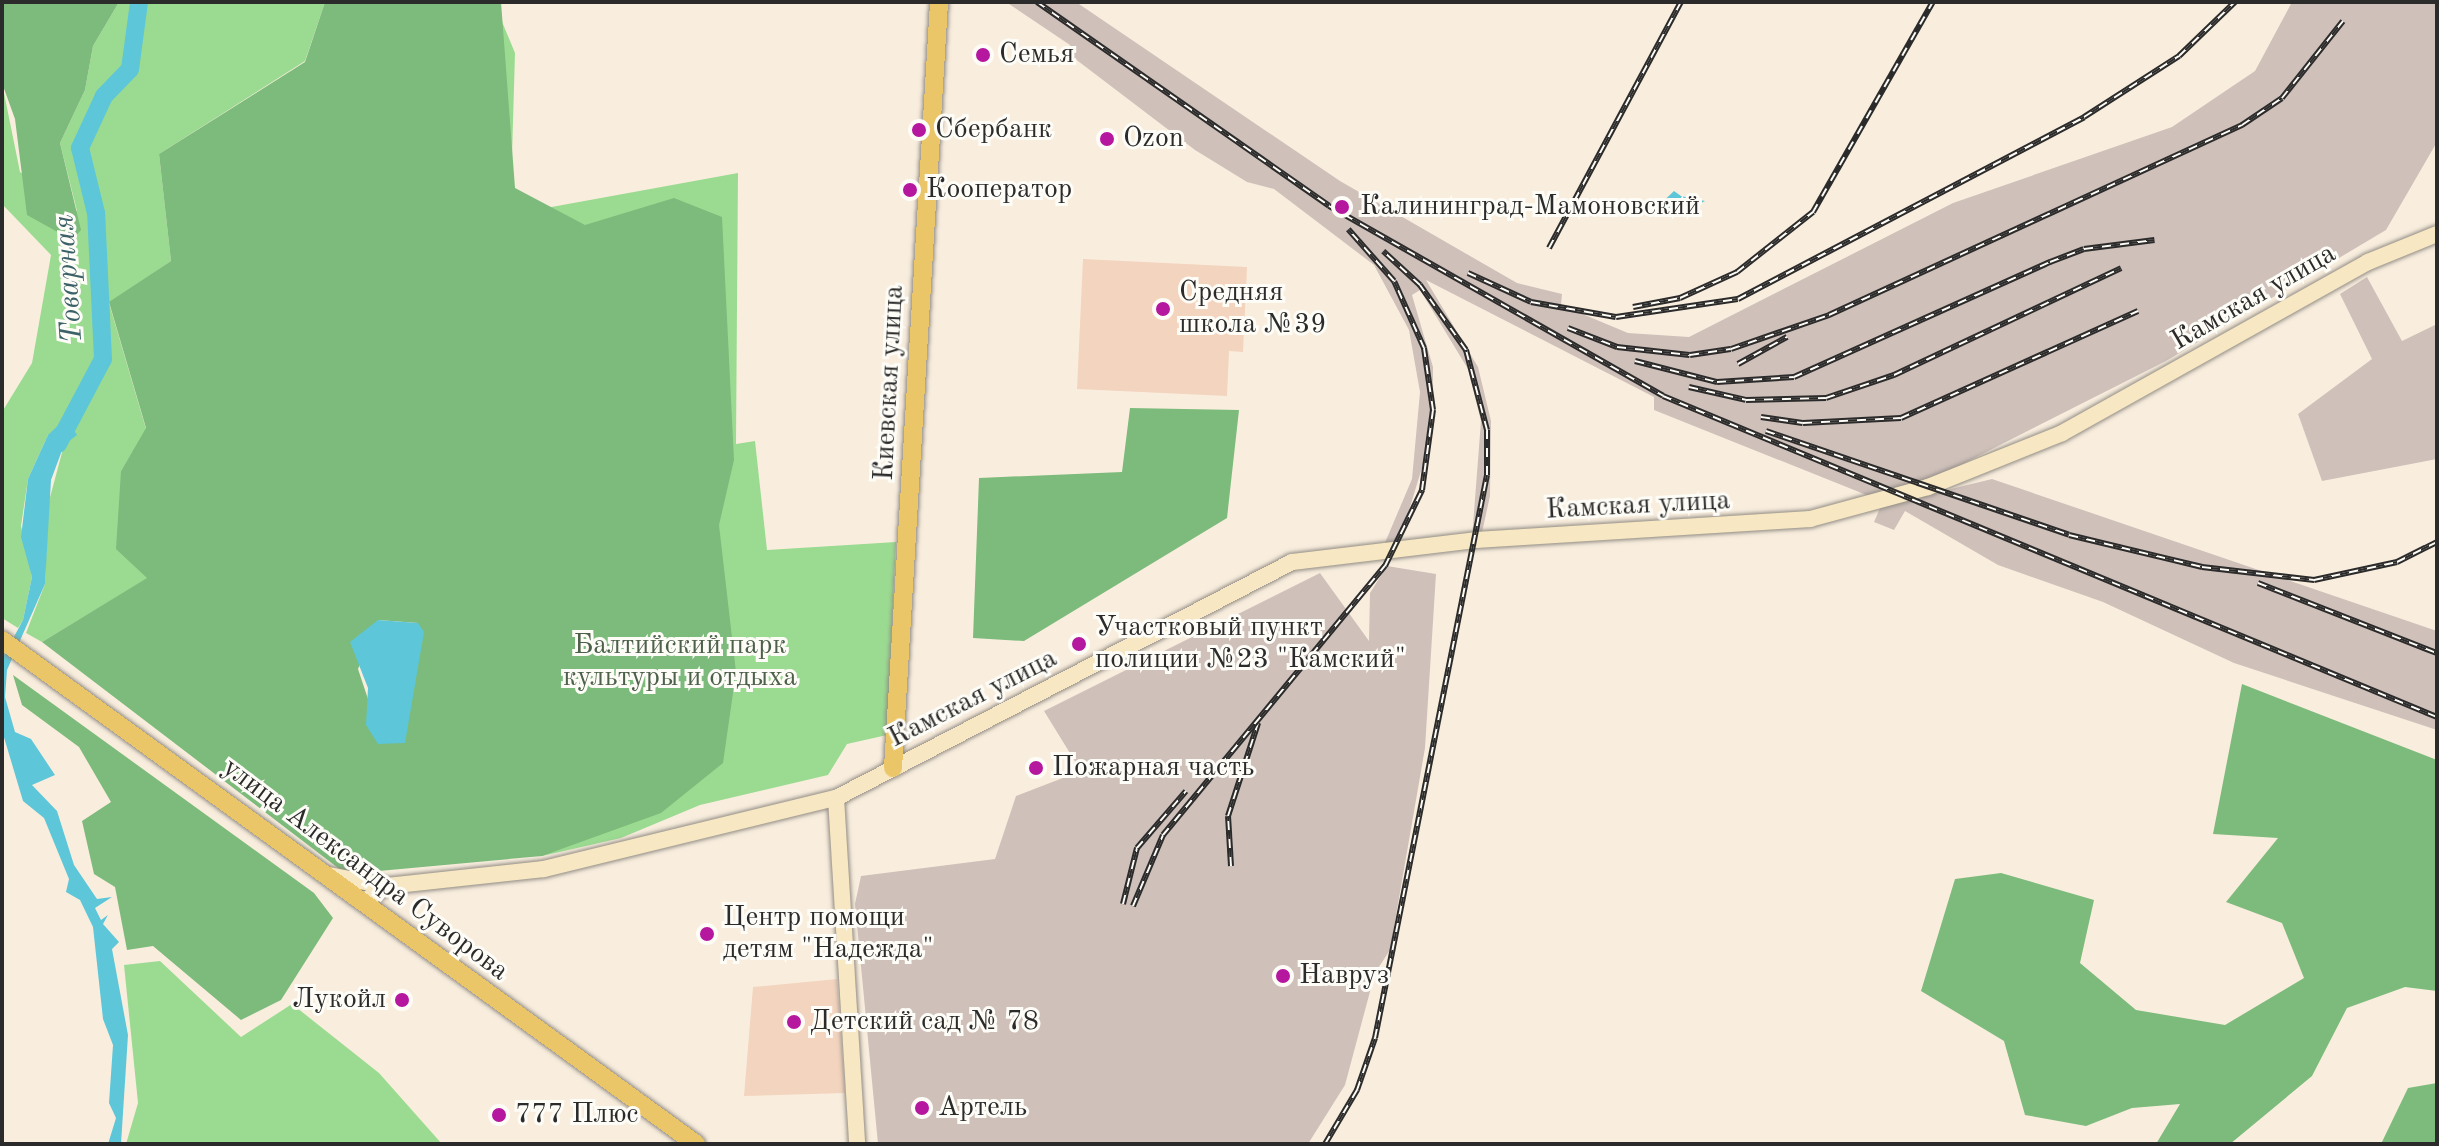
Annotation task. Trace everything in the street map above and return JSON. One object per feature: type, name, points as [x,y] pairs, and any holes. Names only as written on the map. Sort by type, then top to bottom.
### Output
[{"type":"main road","name":"Киевская улица","points":[[893,768],[939,2]]},
{"type":"main road","name":"Камская улица","points":[[363,902],[387,886],[544,869],[836,798],[1292,562],[1476,540],[1810,519],[1928,487],[2062,433],[2368,262],[2437,234]]},
{"type":"main road","name":"улица Александра Суворова","points":[[3,640],[696,1144]]},
{"type":"main road","points":[[836,798],[857,1144]]},
{"type":"main road","points":[[327,875],[387,886]]},
{"type":"shaded area","points":[[1006,2],[1076,2],[1340,181],[1517,283],[1562,294],[1561,305],[1628,333],[1689,337],[1953,203],[2172,127],[2255,71],[2292,2],[2437,2],[2437,142],[2386,230],[2166,361],[1929,481],[1874,498],[1654,410],[1654,397],[1426,280],[1478,367],[1491,421],[1490,496],[1481,537],[1472,538],[1481,421],[1468,369],[1420,290],[1412,295],[1433,367],[1433,432],[1402,533],[1396,544],[1384,545],[1412,479],[1420,392],[1409,330],[1374,265],[1274,189],[1247,182],[1195,150],[1074,58],[1070,45]]},
{"type":"shaded area","name":"Средняя школа №39","points":[[1083,259],[1247,267],[1243,352],[1229,351],[1227,396],[1077,389]]},
{"type":"shaded area","points":[[2367,277],[2402,341],[2437,324],[2437,459],[2322,481],[2298,414],[2372,359],[2340,294]]},
{"type":"shaded area","points":[[1992,479],[2437,631],[2437,730],[2234,663],[2103,602],[1998,565],[1905,511],[1894,530],[1874,522],[1881,506]]},
{"type":"shaded area","points":[[1387,566],[1436,574],[1425,748],[1390,950],[1375,973],[1345,1085],[1308,1144],[878,1144],[855,904],[861,876],[995,859],[1016,796],[1081,771],[1044,711],[1320,573],[1369,641],[1370,593]]},
{"type":"shaded area","name":"Детский сад № 78","points":[[837,979],[845,1093],[744,1096],[753,987]]},
{"type":"green space","points":[[2,2],[119,2],[93,46],[85,90],[60,143],[81,230],[72,240],[27,215],[15,119],[2,83]]},
{"type":"green space","points":[[119,2],[325,2],[305,61],[159,154],[171,261],[109,303],[146,429],[121,471],[148,578],[42,642],[26,633],[45,584],[48,505],[64,445],[48,435],[28,479],[21,526],[32,577],[23,620],[18,628],[2,618],[2,412],[32,363],[51,255],[2,204],[2,83],[20,172],[77,211],[60,143],[85,90],[93,46]]},
{"type":"green space","points":[[325,2],[501,2],[515,188],[585,225],[674,198],[722,217],[734,460],[719,525],[736,672],[723,763],[661,813],[542,856],[346,874],[42,642],[147,578],[116,549],[121,471],[146,428],[109,302],[171,261],[159,154],[305,62]],"holes":[[[378,620],[418,623],[370,705],[358,669]]]},
{"type":"green space","name":"Балтийский парк культуры и отдыха","points":[[498,12],[515,53],[511,191],[524,212],[738,173],[736,444],[755,441],[767,550],[896,542],[887,735],[847,744],[828,775],[700,805],[621,838],[542,856]]},
{"type":"green space","points":[[1130,408],[1239,410],[1227,518],[1024,641],[973,638],[979,478],[1122,472]]},
{"type":"green space","points":[[13,675],[314,893],[333,918],[281,1000],[241,1020],[153,946],[127,950],[115,887],[94,874],[82,821],[111,802],[79,747],[22,705]]},
{"type":"green space","points":[[2242,684],[2437,760],[2437,991],[2405,987],[2347,1008],[2312,1076],[2230,1144],[2156,1144],[2180,1104],[2132,1108],[2086,1126],[2025,1115],[2004,1041],[1921,991],[1955,879],[2001,873],[2094,900],[2080,963],[2136,1010],[2225,1025],[2304,978],[2282,923],[2226,902],[2278,838],[2213,834]]},
{"type":"green space","points":[[160,961],[241,1037],[292,1004],[379,1073],[442,1144],[126,1144],[138,1103],[124,965]]},
{"type":"green space","points":[[2437,1083],[2437,1144],[2381,1144],[2408,1088]]},
{"type":"water","points":[[1674,191],[1681,196],[1705,201],[1676,216],[1657,216],[1652,212]]},
{"type":"water","points":[[66,418],[77,435],[64,445],[51,480],[45,584],[7,670],[5,697],[15,732],[31,739],[55,775],[32,785],[57,811],[74,865],[97,899],[112,897],[95,908],[101,920],[108,915],[103,924],[119,942],[112,949],[128,1035],[121,1144],[108,1144],[116,1118],[109,1103],[113,1045],[103,1019],[93,927],[80,900],[66,892],[69,879],[44,818],[23,801],[3,734],[2,659],[23,620],[32,577],[21,537],[28,479],[48,435]]},
{"type":"water","points":[[378,620],[418,623],[424,632],[405,743],[378,744],[366,725],[368,688],[350,642]]},
{"type":"waterway","name":"Товарная","points":[[58,444],[103,359],[96,213],[80,148],[104,96],[130,69],[139,2]]},
{"type":"railway","points":[[1037,2],[1329,206],[1663,396],[2437,717]]},
{"type":"railway","points":[[1549,248],[1681,2]]},
{"type":"railway","points":[[1633,307],[1680,298],[1737,272],[1813,212],[1933,2]]},
{"type":"railway","points":[[1468,273],[1531,302],[1616,317],[1738,299],[2084,117],[2179,56],[2235,2]]},
{"type":"railway","points":[[1568,328],[1617,347],[1690,355],[1731,349],[1829,315],[2242,125],[2282,98],[2343,21]]},
{"type":"railway","points":[[1133,906],[1163,835],[1385,566],[1422,490],[1433,410],[1424,348],[1394,281],[1348,229]]},
{"type":"railway","points":[[1635,361],[1717,382],[1794,377],[2084,249],[2154,240]]},
{"type":"railway","points":[[1325,1144],[1357,1090],[1375,1038],[1487,475],[1487,430],[1466,350],[1420,285],[1383,251]]},
{"type":"railway","points":[[1689,387],[1746,400],[1826,398],[1894,375],[2121,268]]},
{"type":"railway","points":[[1761,417],[1803,423],[1901,418],[2138,311]]},
{"type":"railway","points":[[1738,364],[1787,337]]},
{"type":"railway","points":[[1766,431],[2069,535],[2202,567],[2314,580],[2397,562],[2437,542]]},
{"type":"railway","points":[[2258,583],[2437,653]]},
{"type":"railway","points":[[1231,866],[1228,816],[1258,723]]},
{"type":"railway","points":[[1123,904],[1137,848],[1186,791]]},
{"type":"place","name":"Семья","points":[[983,55]]},
{"type":"place","name":"Сбербанк","points":[[919,130]]},
{"type":"place","name":"Ozon","points":[[1107,139]]},
{"type":"place","name":"Кооператор","points":[[910,190]]},
{"type":"place","name":"Калининград-Мамоновский","points":[[1342,207]]},
{"type":"place","name":"Средняя школа №39","points":[[1163,309]]},
{"type":"place","name":"Участковый пункт полиции №23 \"Камский\"","points":[[1079,644]]},
{"type":"place","name":"Пожарная часть","points":[[1036,768]]},
{"type":"place","name":"Центр помощи детям \"Надежда\"","points":[[707,934]]},
{"type":"place","name":"Навруз","points":[[1283,976]]},
{"type":"place","name":"Лукойл","points":[[402,1000]]},
{"type":"place","name":"Детский сад № 78","points":[[794,1022]]},
{"type":"place","name":"Артель","points":[[922,1108]]},
{"type":"place","name":"777 Плюс","points":[[499,1115]]}]
